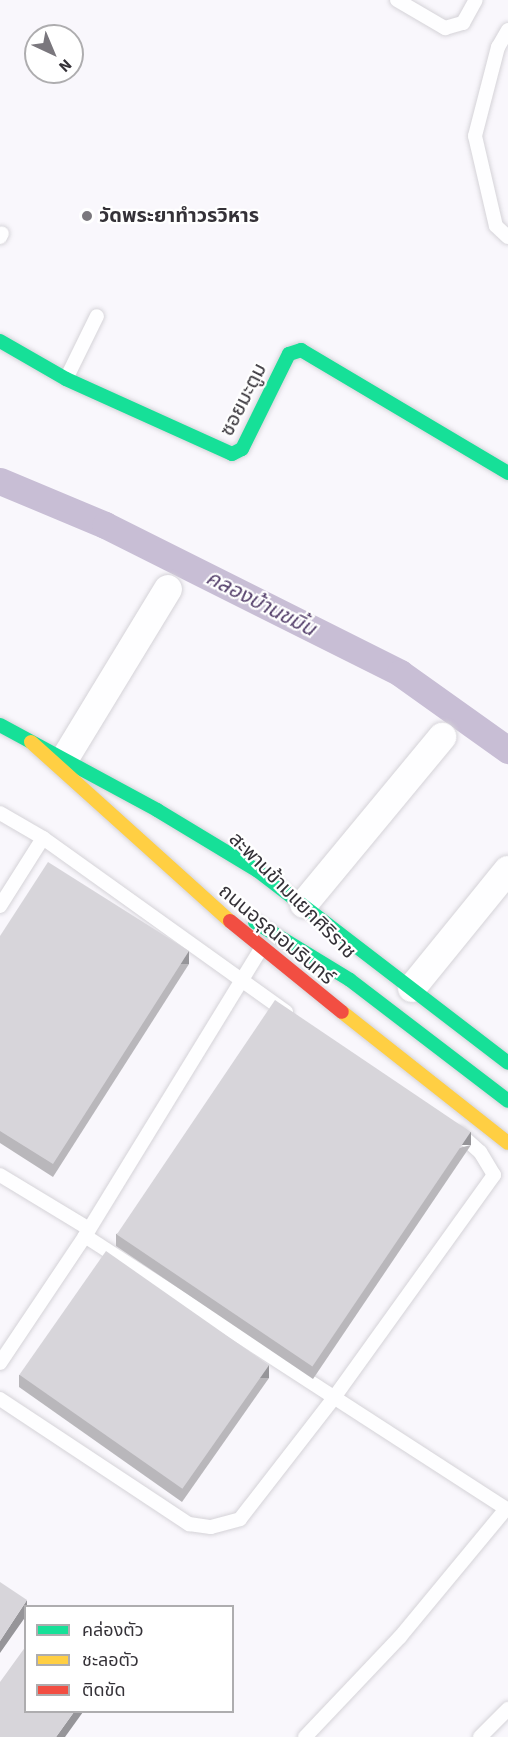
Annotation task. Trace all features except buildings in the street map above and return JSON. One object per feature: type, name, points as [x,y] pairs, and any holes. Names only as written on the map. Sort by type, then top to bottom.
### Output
[{"type":"main road","name":"ซอยมะตูม","points":[[2,349],[232,453],[239,453],[289,354],[300,350],[456,439],[508,473]]},
{"type":"main road","name":"ถนนอรุณอมรินทร์","points":[[0,726],[207,839],[302,917],[412,988],[508,1063]]},
{"type":"main road","name":"ถนนอรุณอมรินทร์","points":[[31,742],[261,949],[508,1143]]},
{"type":"main road","name":"สะพานข้ามแยกศิริราช","points":[[207,839],[266,897]]},
{"type":"main road","name":"สะพานข้ามแยกศิริราช","points":[[178,876],[350,980],[508,1101]]},
{"type":"main road","name":"สะพานข้ามแยกศิริราช","points":[[302,917],[350,980]]},
{"type":"street","points":[[64,760],[168,589]]},
{"type":"street","points":[[302,917],[442,737]]},
{"type":"street","points":[[412,988],[508,870]]},
{"type":"lane","points":[[397,0],[445,28],[463,22],[476,0]]},
{"type":"lane","points":[[508,30],[498,47],[475,136],[496,226],[508,237]]},
{"type":"lane","points":[[66,379],[97,316]]},
{"type":"lane","points":[[0,813],[43,838],[242,984],[297,1020]]},
{"type":"lane","points":[[0,906],[43,838]]},
{"type":"lane","points":[[0,1363],[87,1233],[242,984],[261,949]]},
{"type":"lane","points":[[0,1399],[199,1528],[240,1519],[333,1399],[494,1175],[480,1152],[451,1127]]},
{"type":"lane","points":[[0,1175],[333,1399],[507,1510],[400,1637],[305,1737]]},
{"type":"lane","points":[[480,1737],[508,1709]]},
{"type":"waterway","name":"คลองบ้านขมิ้น","points":[[0,481],[105,525],[400,673],[508,750]]},
{"type":"traffic: fast","points":[[0,341],[66,379],[232,454],[242,449],[289,354],[301,350],[508,473]]},
{"type":"traffic: fast","points":[[0,725],[157,810],[258,871],[508,1063]]},
{"type":"traffic: fast","points":[[255,922],[350,980],[508,1101]]},
{"type":"traffic: slow","points":[[31,742],[230,921]]},
{"type":"traffic: slow","points":[[342,1012],[508,1143]]},
{"type":"traffic: jam","points":[[230,921],[342,1012]]},
{"type":"place","name":"วัดพระยาทําวรวิหาร","points":[[87,216]]}]
